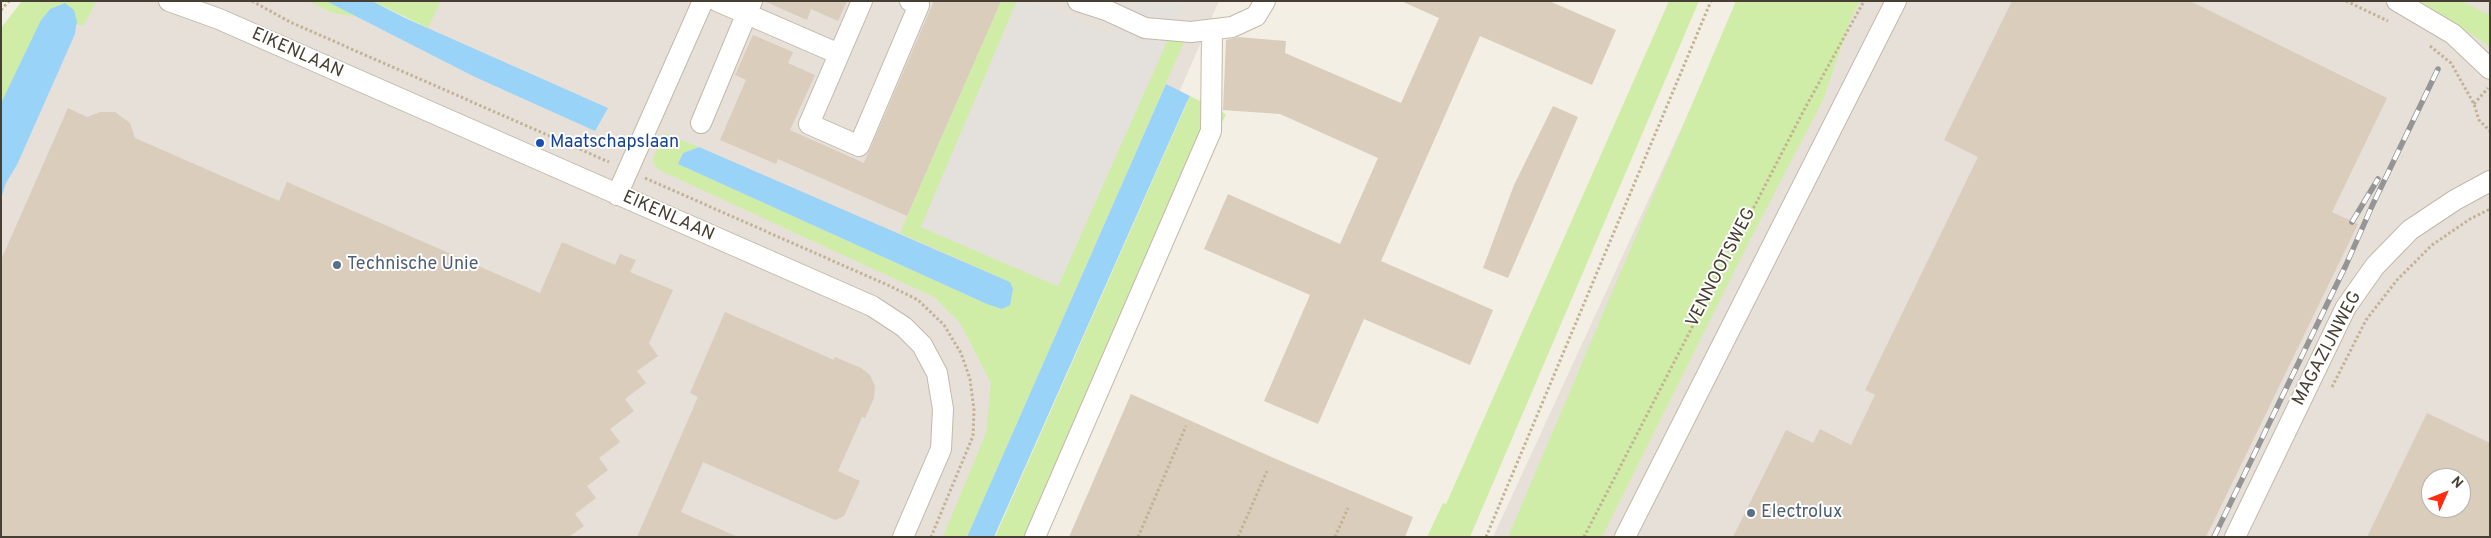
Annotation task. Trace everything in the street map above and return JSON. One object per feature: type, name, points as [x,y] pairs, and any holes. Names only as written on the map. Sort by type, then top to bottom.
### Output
[{"type":"street","name":"EIKENLAAN","points":[[169,1],[219,19],[872,306],[904,327],[922,345],[937,373],[943,409],[941,449],[903,537]]},
{"type":"street","name":"EIKENLAAN","points":[[196,1],[219,19]]},
{"type":"street","points":[[617,195],[703,1]]},
{"type":"street","points":[[717,1],[749,8],[839,54]]},
{"type":"street","points":[[862,1],[809,124],[858,146],[919,5],[910,1]]},
{"type":"street","points":[[1078,1],[1112,10],[1145,28],[1192,32],[1232,27],[1256,16],[1265,1]]},
{"type":"street","name":"VENNOOTSWEG","points":[[1625,537],[1896,1]]},
{"type":"street","points":[[2397,1],[2453,34],[2490,69]]},
{"type":"street","points":[[700,123],[749,8]]},
{"type":"street","points":[[1035,537],[1211,131],[1212,30]]},
{"type":"street","name":"MAGAZIJNWEG","points":[[2235,537],[2346,307],[2375,266],[2410,230],[2455,200],[2490,181]]},
{"type":"path","points":[[1,10],[3,5],[9,1]]},
{"type":"path","points":[[1486,537],[1711,1]]},
{"type":"path","name":"VENNOOTSWEG","points":[[1584,537],[1804,110],[1864,1]]},
{"type":"path","points":[[2346,1],[2395,24]]},
{"type":"path","points":[[2426,42],[2451,63],[2474,104],[2479,120],[2490,131]]},
{"type":"path","points":[[2474,104],[2490,86]]},
{"type":"path","name":"MAGAZIJNWEG","points":[[2330,390],[2366,320],[2397,280],[2432,245],[2490,208]]},
{"type":"path","points":[[1138,537],[1186,426]]},
{"type":"path","points":[[1238,537],[1266,471]]},
{"type":"path","points":[[1335,537],[1348,508]]},
{"type":"shaded area","points":[[88,1],[370,1],[427,28],[441,1],[1219,1],[985,537],[1,537],[1,199],[6,183],[17,165]]},
{"type":"shaded area","points":[[1017,1],[1030,1],[1110,34],[1125,1],[1185,1],[1058,286],[921,227]]},
{"type":"shaded area","points":[[1740,1],[2490,1],[2490,537],[1493,537]]},
{"type":"green space","points":[[22,1],[96,1],[84,25],[77,25],[77,22],[50,9],[1,103],[1,28]]},
{"type":"green space","points":[[308,1],[326,1],[358,17],[333,13]]},
{"type":"green space","points":[[372,1],[441,1],[428,28]]},
{"type":"green space","points":[[1001,1],[1017,1],[921,227],[1058,286],[1169,37],[1184,42],[967,537],[943,537],[986,433],[991,383],[960,323],[934,297],[659,170],[652,161],[664,133],[699,147],[683,153],[678,164],[987,304],[1002,309],[1010,305],[1013,289],[1010,282],[900,233]]},
{"type":"green space","points":[[1669,1],[1699,1],[1470,537],[1427,537],[1443,503],[1446,504]]},
{"type":"green space","points":[[1736,1],[1860,1],[1852,16],[1823,100],[1750,240],[1602,537],[1508,537]]},
{"type":"green space","points":[[2419,1],[2461,1],[2490,15],[2490,47],[2448,18]]},
{"type":"green space","points":[[1190,96],[1226,114],[1040,537],[995,537]]},
{"type":"water","points":[[326,1],[372,1],[405,18],[608,108],[595,131],[475,77]]},
{"type":"water","points":[[65,3],[74,10],[77,22],[75,34],[17,165],[6,183],[1,199],[1,103],[41,20],[50,9]]},
{"type":"water","points":[[1166,84],[1190,96],[994,537],[967,537]]},
{"type":"water","points":[[699,147],[1010,282],[1013,289],[1010,305],[1002,309],[987,304],[678,164],[683,153]]},
{"type":"building","points":[[764,1],[847,1],[838,21],[811,9],[807,20]]},
{"type":"building","points":[[934,1],[1001,1],[907,216],[778,159],[776,164],[720,140],[746,80],[735,75],[753,35],[793,52],[788,63],[815,75],[790,130],[864,163]]},
{"type":"building","points":[[1401,1],[1549,1],[1616,30],[1592,85],[1480,36],[1381,261],[1493,310],[1470,365],[1364,319],[1318,424],[1264,401],[1310,295],[1204,249],[1228,194],[1340,244],[1378,158],[1280,114],[1223,110],[1226,40],[1238,37],[1286,41],[1285,53],[1401,103],[1439,18]]},
{"type":"building","points":[[2012,1],[2190,1],[2387,98],[2332,212],[2358,224],[2206,537],[1733,537],[1786,430],[1813,443],[1820,429],[1851,445],[1875,395],[1865,390],[1978,157],[1944,140]]},
{"type":"building","points":[[1553,106],[1578,117],[1508,278],[1483,268],[1514,185]]},
{"type":"building","points":[[68,108],[87,117],[100,112],[115,112],[130,123],[135,138],[279,201],[287,182],[540,293],[562,242],[615,265],[620,254],[636,260],[630,272],[673,290],[649,343],[658,356],[637,371],[646,383],[625,399],[634,411],[610,429],[620,442],[599,458],[608,470],[587,486],[596,498],[575,514],[584,526],[569,537],[1,537],[1,260]]},
{"type":"building","points":[[725,312],[834,360],[835,357],[861,368],[870,375],[875,386],[874,398],[865,418],[862,417],[838,471],[860,481],[844,516],[835,520],[703,462],[681,512],[738,537],[637,537],[698,397],[690,393]]},
{"type":"building","points":[[1131,394],[1276,459],[1413,517],[1405,537],[1069,537]]},
{"type":"building","points":[[2427,413],[2490,443],[2490,537],[2367,537]]},
{"type":"railway","points":[[2214,537],[2346,265],[2372,206],[2438,69]]},
{"type":"railway","points":[[2352,222],[2378,179]]},
{"type":"place","name":"Maatschapslaan","points":[[540,143]]},
{"type":"place","name":"Technische Unie","points":[[337,265]]},
{"type":"place","name":"Electrolux","points":[[1751,513]]}]
